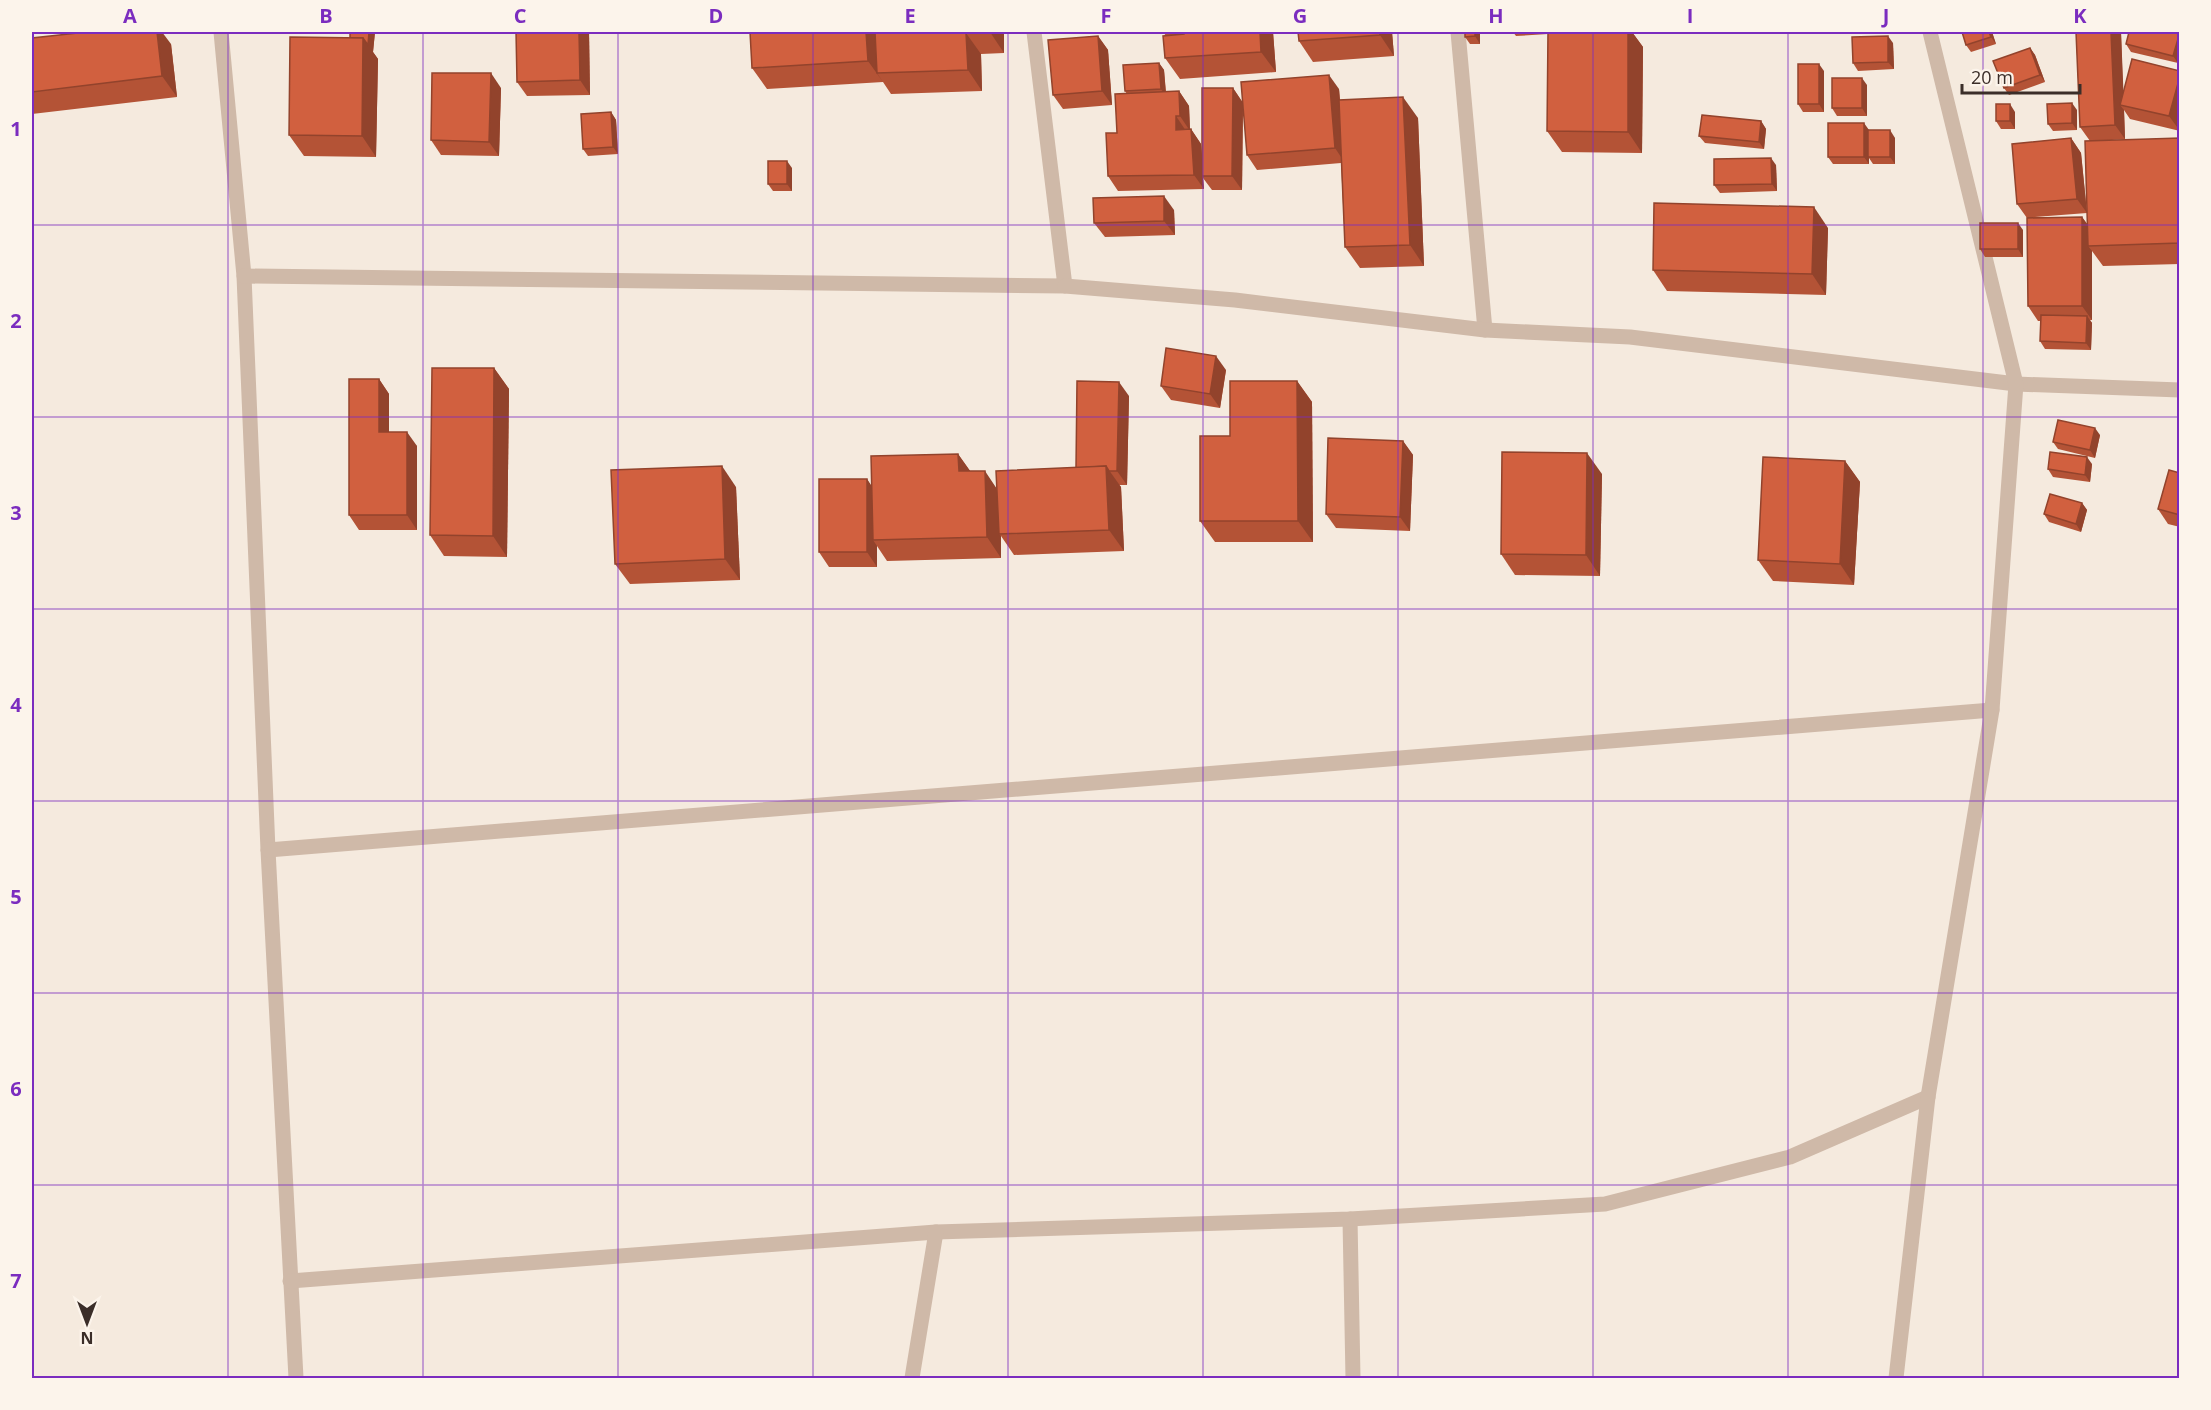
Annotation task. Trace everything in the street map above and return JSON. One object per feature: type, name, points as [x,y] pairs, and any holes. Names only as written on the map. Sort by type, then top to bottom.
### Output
[{"type":"street","points":[[221,32],[244,276],[268,850],[296,1378]]},
{"type":"street","points":[[1034,32],[1065,286]]},
{"type":"street","points":[[1458,32],[1485,330]]},
{"type":"street","points":[[1896,1378],[1928,1097],[1992,710],[2016,384],[1930,32]]},
{"type":"street","points":[[244,276],[1065,286],[1235,300],[1485,330],[1630,337],[2016,384],[2180,390]]},
{"type":"street","points":[[268,850],[1992,710]]},
{"type":"street","points":[[290,1281],[936,1232],[1350,1219],[1605,1204],[1790,1156],[1928,1097]]},
{"type":"street","points":[[1350,1219],[1353,1378]]},
{"type":"street","points":[[912,1378],[936,1232]]},
{"type":"building","points":[[87,32],[157,32],[162,76],[32,92],[32,38]]},
{"type":"building","points":[[350,32],[369,32],[368,45],[363,38],[350,38]]},
{"type":"building","points":[[516,32],[579,32],[580,80],[517,82]]},
{"type":"building","points":[[750,32],[866,32],[868,61],[752,68]]},
{"type":"building","points":[[875,32],[990,32],[966,33],[968,70],[877,73]]},
{"type":"building","points":[[1184,32],[1260,32],[1261,52],[1165,58],[1163,36],[1184,34]]},
{"type":"building","points":[[1298,32],[1379,32],[1380,35],[1299,41]]},
{"type":"building","points":[[1465,32],[1475,32],[1475,36],[1465,37]]},
{"type":"building","points":[[1548,32],[1628,32],[1628,132],[1547,131]]},
{"type":"building","points":[[1962,32],[1989,32],[1991,37],[1966,45]]},
{"type":"building","points":[[2076,32],[2111,32],[2115,125],[2080,127]]},
{"type":"building","points":[[2129,32],[2180,32],[2173,56],[2126,44]]},
{"type":"building","points":[[1098,36],[1102,91],[1053,95],[1048,40]]},
{"type":"building","points":[[1888,36],[1888,62],[1853,63],[1852,37]]},
{"type":"building","points":[[290,37],[363,38],[362,136],[289,135]]},
{"type":"building","points":[[2030,48],[2040,75],[2004,88],[1993,61]]},
{"type":"building","points":[[2132,59],[2180,71],[2169,116],[2120,105]]},
{"type":"building","points":[[1159,63],[1161,89],[1125,91],[1123,65]]},
{"type":"building","points":[[1798,64],[1819,64],[1819,104],[1798,104]]},
{"type":"building","points":[[432,73],[491,73],[489,142],[431,140]]},
{"type":"building","points":[[1329,75],[1335,148],[1247,155],[1241,82]]},
{"type":"building","points":[[1832,78],[1862,78],[1862,108],[1832,108]]},
{"type":"building","points":[[1202,88],[1233,88],[1232,176],[1202,176]]},
{"type":"building","points":[[1179,91],[1180,116],[1176,116],[1176,130],[1191,129],[1194,175],[1108,176],[1106,133],[1117,133],[1115,94]]},
{"type":"building","points":[[1403,97],[1410,245],[1345,247],[1339,100]]},
{"type":"building","points":[[2072,103],[2072,123],[2048,124],[2047,104]]},
{"type":"building","points":[[1996,104],[2010,104],[2010,121],[1996,121]]},
{"type":"building","points":[[611,112],[613,147],[583,149],[581,114]]},
{"type":"building","points":[[1702,115],[1761,121],[1759,142],[1699,136]]},
{"type":"building","points":[[1828,123],[1864,123],[1864,157],[1828,157]]},
{"type":"building","points":[[1868,130],[1890,130],[1890,157],[1868,157]]},
{"type":"building","points":[[2071,138],[2077,199],[2017,204],[2012,144]]},
{"type":"building","points":[[2180,138],[2180,243],[2088,246],[2085,141]]},
{"type":"building","points":[[1771,158],[1772,184],[1714,185],[1714,159]]},
{"type":"building","points":[[768,161],[787,161],[787,184],[768,184]]},
{"type":"building","points":[[1164,196],[1164,221],[1094,223],[1093,198]]},
{"type":"building","points":[[1654,203],[1814,207],[1812,274],[1653,270]]},
{"type":"building","points":[[2082,217],[2082,306],[2028,306],[2027,218]]},
{"type":"building","points":[[1980,223],[2018,223],[2018,249],[1980,249]]},
{"type":"building","points":[[2041,315],[2087,316],[2086,343],[2040,341]]},
{"type":"building","points":[[1166,348],[1216,356],[1210,394],[1161,386]]},
{"type":"building","points":[[432,368],[494,368],[493,536],[430,535]]},
{"type":"building","points":[[349,379],[379,379],[379,432],[407,432],[407,515],[349,515]]},
{"type":"building","points":[[1077,381],[1119,382],[1117,471],[1109,471],[1106,466],[1076,468]]},
{"type":"building","points":[[1230,381],[1297,381],[1298,521],[1200,521],[1200,436],[1230,436]]},
{"type":"building","points":[[2058,420],[2095,428],[2090,450],[2053,442]]},
{"type":"building","points":[[1328,438],[1403,441],[1400,517],[1326,514]]},
{"type":"building","points":[[1502,452],[1587,453],[1586,555],[1501,554]]},
{"type":"building","points":[[2050,452],[2087,457],[2085,475],[2048,469]]},
{"type":"building","points":[[958,454],[959,471],[985,471],[987,537],[873,540],[871,456]]},
{"type":"building","points":[[1763,457],[1845,461],[1840,564],[1758,560]]},
{"type":"building","points":[[722,466],[725,559],[615,564],[611,470]]},
{"type":"building","points":[[1106,466],[1109,530],[999,534],[996,471]]},
{"type":"building","points":[[2169,470],[2180,473],[2180,515],[2158,509]]},
{"type":"building","points":[[819,479],[867,479],[867,552],[819,552]]},
{"type":"building","points":[[2050,494],[2082,503],[2076,524],[2044,514]]}]
